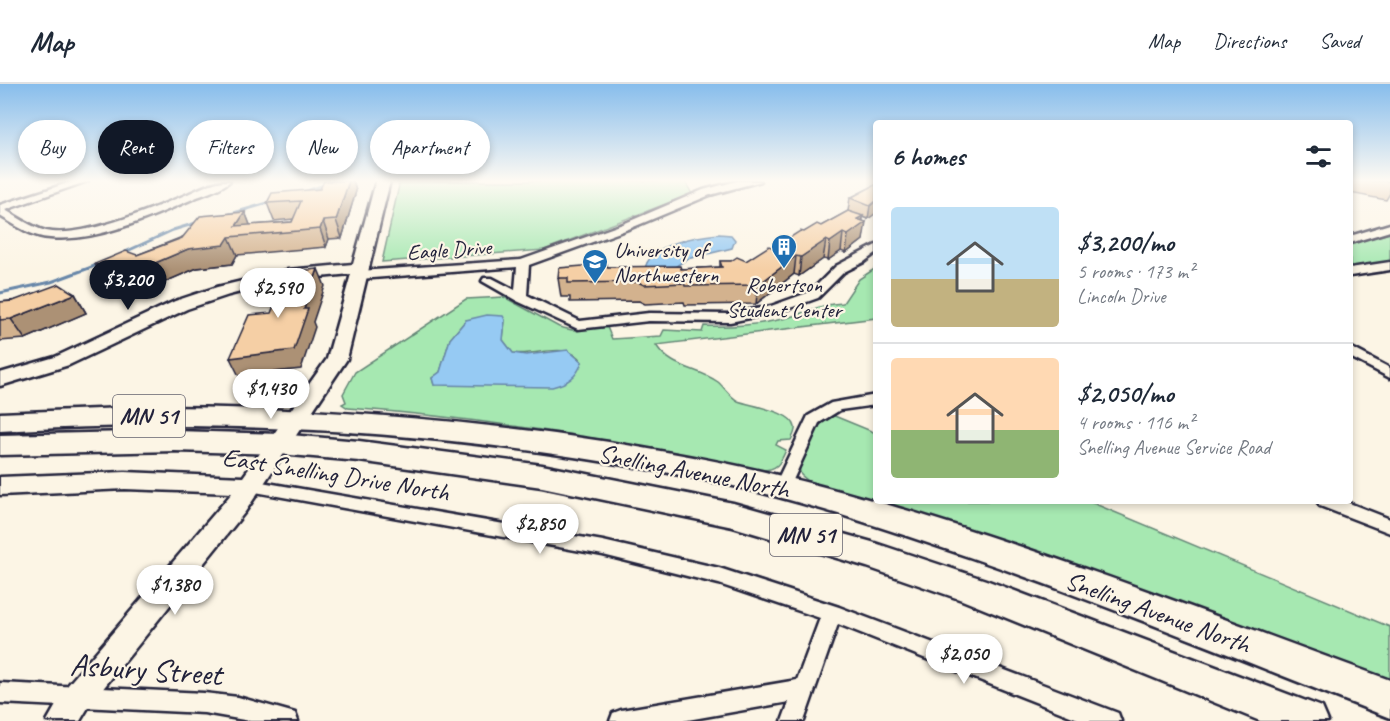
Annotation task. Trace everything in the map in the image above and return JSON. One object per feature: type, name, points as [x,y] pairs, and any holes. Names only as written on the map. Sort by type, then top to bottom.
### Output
[{"type":"highway","name":"Snelling Avenue North","points":[[0,422],[144,416],[297,417],[413,426],[550,443],[702,470],[782,487],[975,546],[1390,699]]},
{"type":"highway","name":"Snelling Avenue North","points":[[0,445],[114,441],[279,444],[380,453],[480,466],[733,515],[872,555],[974,590],[1308,721]]},
{"type":"street","points":[[1,211],[44,234],[71,235],[107,227],[149,211]]},
{"type":"street","points":[[63,721],[78,696],[250,486],[337,359],[375,211]]},
{"type":"street","name":"Eagle Drive","points":[[360,271],[523,263],[541,254],[627,226],[662,211]]},
{"type":"street","points":[[1353,239],[1390,227]]},
{"type":"street","points":[[488,281],[578,325],[649,317],[730,318],[774,309],[814,295],[840,269],[860,260],[873,250]]},
{"type":"street","name":"Eagle Drive","points":[[360,271],[541,254]]},
{"type":"street","points":[[522,298],[523,263]]},
{"type":"street","points":[[1353,272],[1390,266]]},
{"type":"street","points":[[0,380],[37,370],[87,351],[202,298],[277,279],[285,281],[360,271]]},
{"type":"street","points":[[1353,353],[1390,374]]},
{"type":"street","points":[[782,487],[813,420],[836,406],[873,400]]},
{"type":"street","name":"East Snelling Drive North","points":[[0,486],[119,480],[171,480],[250,486],[649,558],[719,576],[832,613],[1110,721]]},
{"type":"street","points":[[1334,504],[1390,526]]},
{"type":"street","points":[[793,721],[832,613]]},
{"type":"street","points":[[621,721],[805,689]]},
{"type":"street","name":"Asbury Street","points":[[0,693],[238,707],[287,721]]},
{"type":"green space","points":[[393,211],[648,211],[544,250],[382,262]]},
{"type":"green space","points":[[1390,233],[1390,263],[1353,268],[1353,243]]},
{"type":"green space","points":[[873,270],[873,318],[656,345],[669,359],[718,382],[738,401],[779,413],[792,421],[795,429],[791,440],[778,441],[776,445],[786,450],[780,462],[771,469],[761,470],[658,449],[504,424],[348,408],[342,404],[346,402],[343,394],[355,372],[466,299],[504,297],[559,327],[572,330],[607,327],[612,339],[661,336],[664,330],[702,332],[704,326],[749,325],[843,303],[859,279]],"holes":[[[466,320],[505,320],[503,340],[513,353],[568,352],[576,355],[582,362],[434,385],[432,378],[440,372],[450,339]]]},
{"type":"green space","points":[[832,415],[873,432],[873,502],[812,484],[801,475],[799,468],[819,426]]},
{"type":"green space","points":[[879,504],[1095,504],[1390,627],[1390,684],[963,529]]},
{"type":"water","points":[[719,234],[731,235],[735,240],[732,248],[687,259],[667,272],[645,268],[649,259],[656,252],[676,242]]},
{"type":"water","points":[[487,315],[503,316],[505,320],[503,340],[513,353],[526,355],[568,350],[582,362],[577,372],[563,384],[552,387],[434,385],[432,378],[440,372],[450,339],[466,320]]},
{"type":"building","points":[[297,211],[339,211],[336,220],[323,221],[320,229],[229,237],[224,245],[188,249],[120,278],[95,264],[126,251],[137,255],[182,238],[200,216],[245,212],[236,226],[292,222]]},
{"type":"building","points":[[848,211],[863,216],[857,219],[866,222],[848,235],[843,233],[830,242],[826,240],[801,257],[796,256],[758,285],[568,283],[568,278],[558,278],[559,268],[607,264],[607,267],[680,266],[681,269],[722,267],[720,261],[731,261],[737,257],[746,261],[769,246],[774,248],[800,231],[804,232],[817,224],[821,226]]},
{"type":"building","points":[[318,269],[304,309],[308,309],[294,350],[230,358],[249,315],[271,313],[288,272]]},
{"type":"building","points":[[59,284],[75,294],[11,319],[0,320],[0,302],[13,301]]},
{"type":"waterway","points":[[227,215],[241,211]]},
{"type":"waterway","points":[[123,253],[173,230],[196,223]]},
{"type":"waterway","points":[[0,293],[51,282],[100,264]]},
{"type":"place","name":"Robertson Student Center","points":[[784,270]]},
{"type":"place","name":"University of Northwestern","points":[[595,285]]}]
